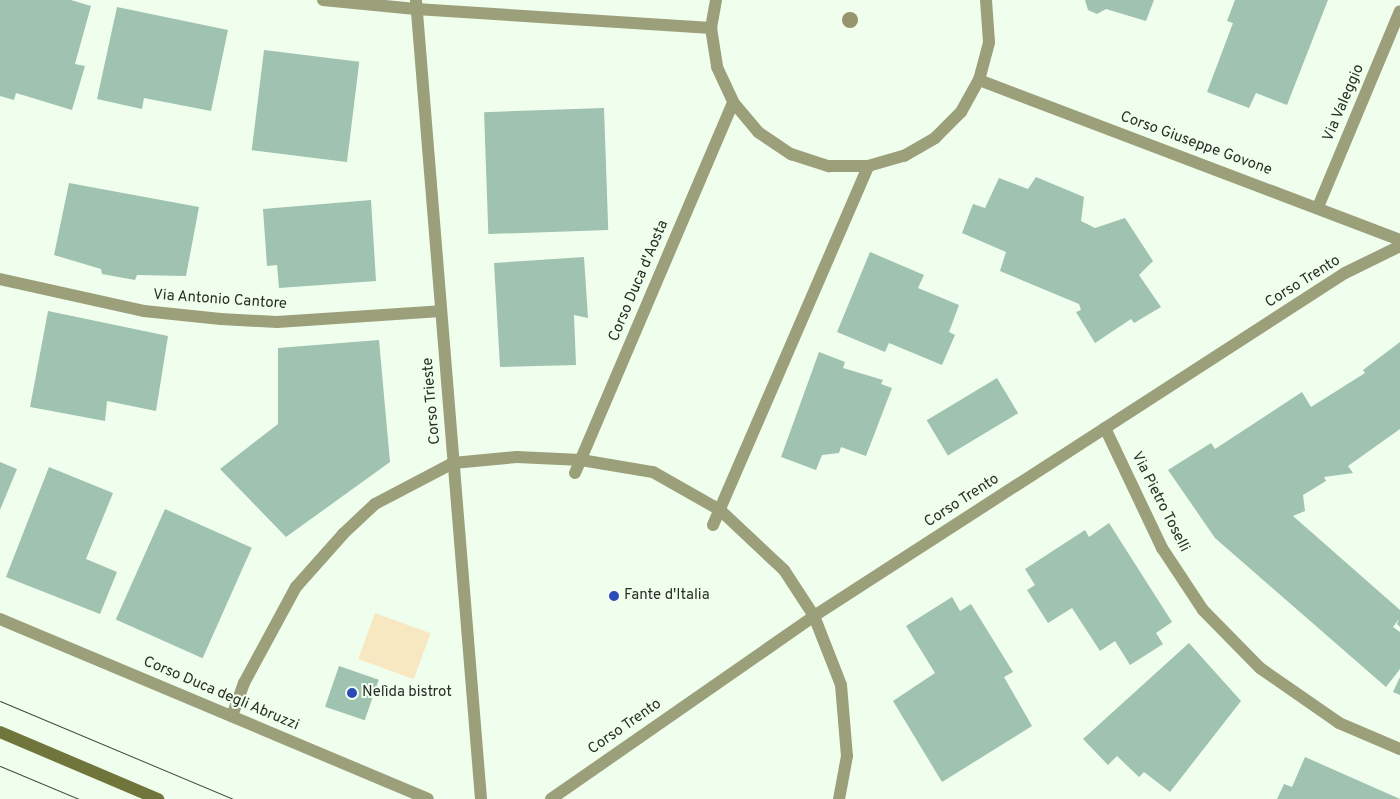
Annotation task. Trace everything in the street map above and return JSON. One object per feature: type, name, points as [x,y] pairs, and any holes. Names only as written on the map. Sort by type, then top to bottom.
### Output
[{"type":"main road","points":[[0,732],[158,799]]},
{"type":"street","points":[[716,0],[711,28],[717,67],[733,102],[758,132],[791,154],[829,166],[868,166],[904,156],[935,138],[961,112],[979,80],[989,42],[986,0]]},
{"type":"street","points":[[326,1],[416,5],[711,28]]},
{"type":"street","name":"Corso Trieste","points":[[416,5],[481,799]]},
{"type":"street","name":"Via Valeggio","points":[[1318,207],[1400,12]]},
{"type":"street","name":"Corso Giuseppe Govone","points":[[979,80],[1318,207],[1400,240]]},
{"type":"street","name":"Corso Duca d'Aosta","points":[[575,473],[733,102]]},
{"type":"street","points":[[713,525],[868,166]]},
{"type":"street","name":"Corso Trento","points":[[551,799],[814,616],[1345,273],[1400,246]]},
{"type":"street","name":"Via Antonio Cantore","points":[[0,279],[144,311],[277,322],[440,312]]},
{"type":"street","name":"Via Pietro Toselli","points":[[1105,428],[1162,548],[1203,610],[1260,668],[1339,723],[1400,749]]},
{"type":"street","points":[[232,716],[244,684],[296,587],[319,560],[376,504],[453,464],[516,457],[581,460],[653,472],[720,510],[784,570],[814,616],[840,685],[847,756],[839,799]]},
{"type":"street","name":"Corso Duca degli Abruzzi","points":[[0,618],[428,799]]},
{"type":"shaded area","points":[[375,613],[430,633],[414,679],[358,659]]},
{"type":"building","points":[[0,0],[71,0],[91,6],[75,64],[85,66],[72,110],[16,93],[14,100],[0,96]]},
{"type":"building","points":[[1085,0],[1154,0],[1146,21],[1106,9],[1097,14],[1088,10]]},
{"type":"building","points":[[1235,0],[1328,0],[1287,105],[1256,93],[1249,108],[1207,92],[1233,23],[1227,21]]},
{"type":"building","points":[[117,7],[228,30],[211,111],[144,98],[142,109],[97,99]]},
{"type":"building","points":[[264,50],[359,62],[347,162],[252,150]]},
{"type":"building","points":[[604,108],[608,230],[488,234],[484,112]]},
{"type":"building","points":[[1036,177],[1084,197],[1081,221],[1095,228],[1125,218],[1153,261],[1139,275],[1161,307],[1134,323],[1131,319],[1095,343],[1076,312],[1081,310],[1079,304],[1000,271],[1006,252],[962,233],[973,204],[985,208],[999,178],[1028,189]]},
{"type":"building","points":[[69,183],[199,207],[186,276],[137,275],[135,280],[102,274],[101,269],[54,255]]},
{"type":"building","points":[[371,200],[376,281],[279,288],[277,265],[267,266],[263,209]]},
{"type":"building","points":[[870,252],[924,275],[918,288],[959,305],[949,332],[955,335],[942,365],[889,343],[885,352],[837,332]]},
{"type":"building","points":[[584,257],[588,318],[574,315],[576,365],[500,367],[494,263]]},
{"type":"building","points":[[48,311],[168,336],[156,411],[107,401],[105,421],[30,407]]},
{"type":"building","points":[[379,340],[390,462],[286,537],[220,469],[278,424],[278,348]]},
{"type":"building","points":[[1400,342],[1400,429],[1348,466],[1353,473],[1324,477],[1326,481],[1303,495],[1305,511],[1293,516],[1400,610],[1400,627],[1397,624],[1399,619],[1393,627],[1400,632],[1400,669],[1386,687],[1215,538],[1168,470],[1211,443],[1215,449],[1302,392],[1311,407],[1365,373],[1363,370]]},
{"type":"building","points":[[819,352],[845,362],[843,368],[883,380],[881,384],[892,388],[866,456],[841,447],[839,453],[822,455],[816,470],[781,457]]},
{"type":"building","points":[[997,378],[1018,413],[948,455],[927,420]]},
{"type":"building","points":[[0,462],[17,469],[0,510]]},
{"type":"building","points":[[49,467],[113,493],[86,559],[117,572],[100,614],[6,577]]},
{"type":"building","points":[[165,509],[252,548],[203,658],[116,620]]},
{"type":"building","points":[[1109,523],[1172,622],[1156,633],[1163,644],[1130,665],[1115,641],[1100,651],[1072,608],[1048,623],[1027,590],[1035,585],[1025,569],[1085,530],[1089,537]]},
{"type":"building","points":[[952,597],[960,611],[971,604],[1013,672],[1004,677],[1032,726],[942,782],[893,701],[935,673],[906,626]]},
{"type":"building","points":[[1189,643],[1241,701],[1170,792],[1144,772],[1139,777],[1117,756],[1108,765],[1083,739]]},
{"type":"building","name":"Nelìda bistrot","points":[[339,666],[379,680],[365,720],[325,707]]},
{"type":"building","points":[[1400,677],[1400,695],[1393,692]]},
{"type":"building","points":[[1305,757],[1400,799],[1277,799],[1284,784],[1292,787]]},
{"type":"tram line","points":[[0,701],[233,799]]},
{"type":"tram line","points":[[0,766],[79,799]]},
{"type":"place","name":"Fante d'Italia","points":[[614,596]]},
{"type":"place","name":"Nelìda bistrot","points":[[352,693]]}]
